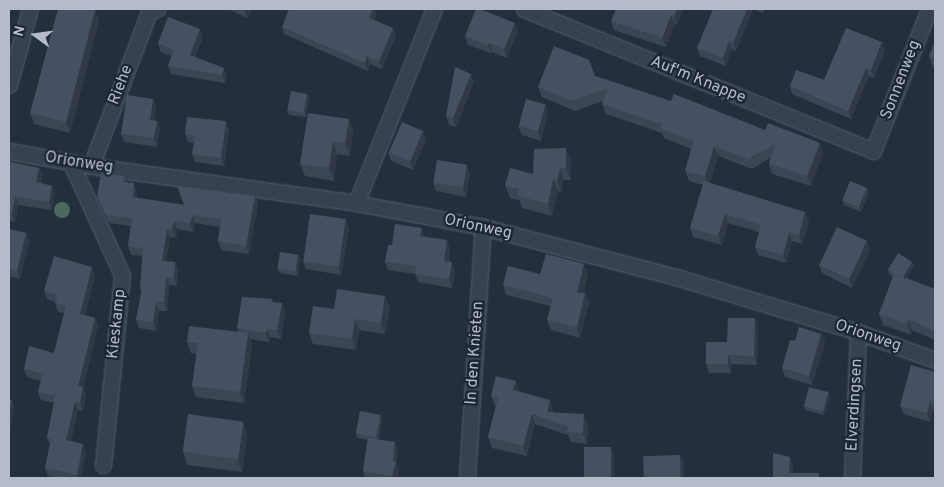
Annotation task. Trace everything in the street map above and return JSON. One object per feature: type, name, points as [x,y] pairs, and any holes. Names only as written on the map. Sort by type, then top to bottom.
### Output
[{"type":"street","points":[[9,85],[30,9]]},
{"type":"street","name":"Riehe","points":[[91,166],[149,12],[157,9]]},
{"type":"street","points":[[356,203],[434,9]]},
{"type":"street","name":"Auf'm Knappe","points":[[524,9],[873,151]]},
{"type":"street","name":"Sonnenweg","points":[[873,151],[929,9]]},
{"type":"street","name":"Orionweg","points":[[9,151],[91,166],[356,203],[483,227],[676,277],[858,332],[935,360]]},
{"type":"street","name":"Kieskamp","points":[[71,163],[122,276],[103,465]]},
{"type":"street","name":"In den Knieten","points":[[467,478],[483,227]]},
{"type":"street","name":"Elverdingsen","points":[[852,478],[858,332]]},
{"type":"building","points":[[58,9],[95,10],[66,122],[30,113]]},
{"type":"building","points":[[289,9],[373,9],[369,18],[393,28],[379,61],[367,56],[365,63],[282,27]]},
{"type":"building","points":[[476,9],[515,23],[504,49],[465,36]]},
{"type":"building","points":[[616,9],[677,9],[674,16],[671,15],[662,38],[611,21]]},
{"type":"building","points":[[713,9],[747,9],[733,43],[729,41],[723,58],[697,48]]},
{"type":"building","points":[[168,17],[200,29],[190,55],[224,68],[222,75],[168,66],[174,50],[158,43]]},
{"type":"building","points":[[846,28],[882,42],[871,70],[866,68],[848,111],[790,86],[796,70],[824,80]]},
{"type":"building","points":[[935,42],[935,59],[929,56]]},
{"type":"building","points":[[554,46],[589,60],[595,76],[671,101],[674,94],[765,130],[768,123],[820,143],[807,176],[769,164],[775,144],[748,159],[714,146],[705,176],[685,171],[694,141],[660,128],[662,124],[602,104],[608,88],[572,101],[538,87]]},
{"type":"building","points":[[455,67],[471,74],[453,118],[446,116]]},
{"type":"building","points":[[291,91],[307,94],[303,113],[287,110]]},
{"type":"building","points":[[127,95],[153,99],[150,120],[157,121],[154,138],[121,134]]},
{"type":"building","points":[[526,99],[545,104],[538,131],[519,126]]},
{"type":"building","points":[[308,113],[349,119],[345,143],[333,142],[329,168],[300,164]]},
{"type":"building","points":[[187,117],[226,121],[221,158],[192,154],[195,136],[185,134]]},
{"type":"building","points":[[402,122],[423,131],[410,161],[389,152]]},
{"type":"building","points":[[566,148],[566,168],[560,168],[557,180],[553,179],[548,204],[518,196],[519,189],[505,185],[510,168],[533,174],[534,149]]},
{"type":"building","points":[[437,160],[467,165],[463,187],[433,183]]},
{"type":"building","points":[[10,162],[39,168],[36,182],[52,186],[49,202],[15,196],[12,214],[9,213]]},
{"type":"building","points":[[101,173],[124,176],[123,182],[134,183],[133,197],[184,205],[177,186],[255,196],[246,246],[218,241],[221,219],[192,215],[190,223],[174,221],[172,229],[167,229],[162,261],[175,262],[174,278],[166,277],[164,303],[156,302],[153,322],[136,320],[142,289],[140,289],[143,248],[128,246],[132,218],[106,215],[97,197]]},
{"type":"building","points":[[704,181],[805,212],[799,235],[789,233],[783,255],[755,247],[761,225],[725,214],[718,236],[690,228]]},
{"type":"building","points":[[850,181],[867,188],[859,207],[842,200]]},
{"type":"building","points":[[310,214],[346,219],[339,267],[303,262]]},
{"type":"building","points":[[395,224],[422,228],[420,236],[447,240],[444,261],[452,262],[449,279],[415,274],[416,266],[385,262],[388,245],[392,245]]},
{"type":"building","points":[[837,227],[867,241],[849,279],[819,265]]},
{"type":"building","points":[[9,229],[26,233],[17,271],[9,269]]},
{"type":"building","points":[[280,252],[298,255],[295,272],[277,269]]},
{"type":"building","points":[[898,253],[912,262],[903,277],[888,270]]},
{"type":"building","points":[[546,254],[584,264],[577,293],[585,293],[577,327],[547,320],[553,298],[503,285],[508,266],[540,274]]},
{"type":"building","points":[[54,256],[92,267],[80,314],[95,318],[78,386],[83,387],[80,403],[75,401],[66,440],[83,444],[77,475],[45,468],[51,439],[47,438],[55,396],[38,392],[43,374],[24,369],[29,346],[54,353],[66,306],[55,303],[58,295],[44,291]]},
{"type":"building","points":[[894,274],[935,289],[935,331],[908,319],[907,324],[879,314]]},
{"type":"building","points":[[337,289],[385,296],[381,323],[355,319],[352,339],[309,333],[313,306],[334,309]]},
{"type":"building","points":[[242,297],[272,299],[271,302],[282,303],[277,330],[267,329],[266,333],[237,328]]},
{"type":"building","points":[[728,318],[755,318],[754,356],[728,355],[728,364],[706,364],[706,342],[727,342]]},
{"type":"building","points":[[189,326],[248,333],[240,392],[192,386],[198,343],[187,342]]},
{"type":"building","points":[[799,327],[821,334],[809,376],[782,368],[790,340],[795,341]]},
{"type":"building","points":[[911,365],[935,372],[935,402],[930,401],[927,413],[900,406]]},
{"type":"building","points":[[496,376],[516,381],[513,390],[550,400],[547,412],[584,414],[583,433],[567,432],[568,426],[532,414],[523,446],[488,437],[498,398],[491,396]]},
{"type":"building","points":[[809,387],[828,392],[823,411],[804,406]]},
{"type":"building","points":[[9,400],[12,400],[9,414]]},
{"type":"building","points":[[360,411],[381,415],[376,438],[356,434]]},
{"type":"building","points":[[188,414],[243,422],[238,459],[183,452]]},
{"type":"building","points":[[368,438],[395,442],[393,461],[396,461],[392,476],[363,471]]},
{"type":"building","points":[[584,447],[611,447],[611,478],[584,478]]},
{"type":"building","points":[[773,453],[790,457],[789,473],[819,473],[819,478],[773,478]]},
{"type":"building","points":[[680,455],[681,478],[644,478],[643,456]]}]
